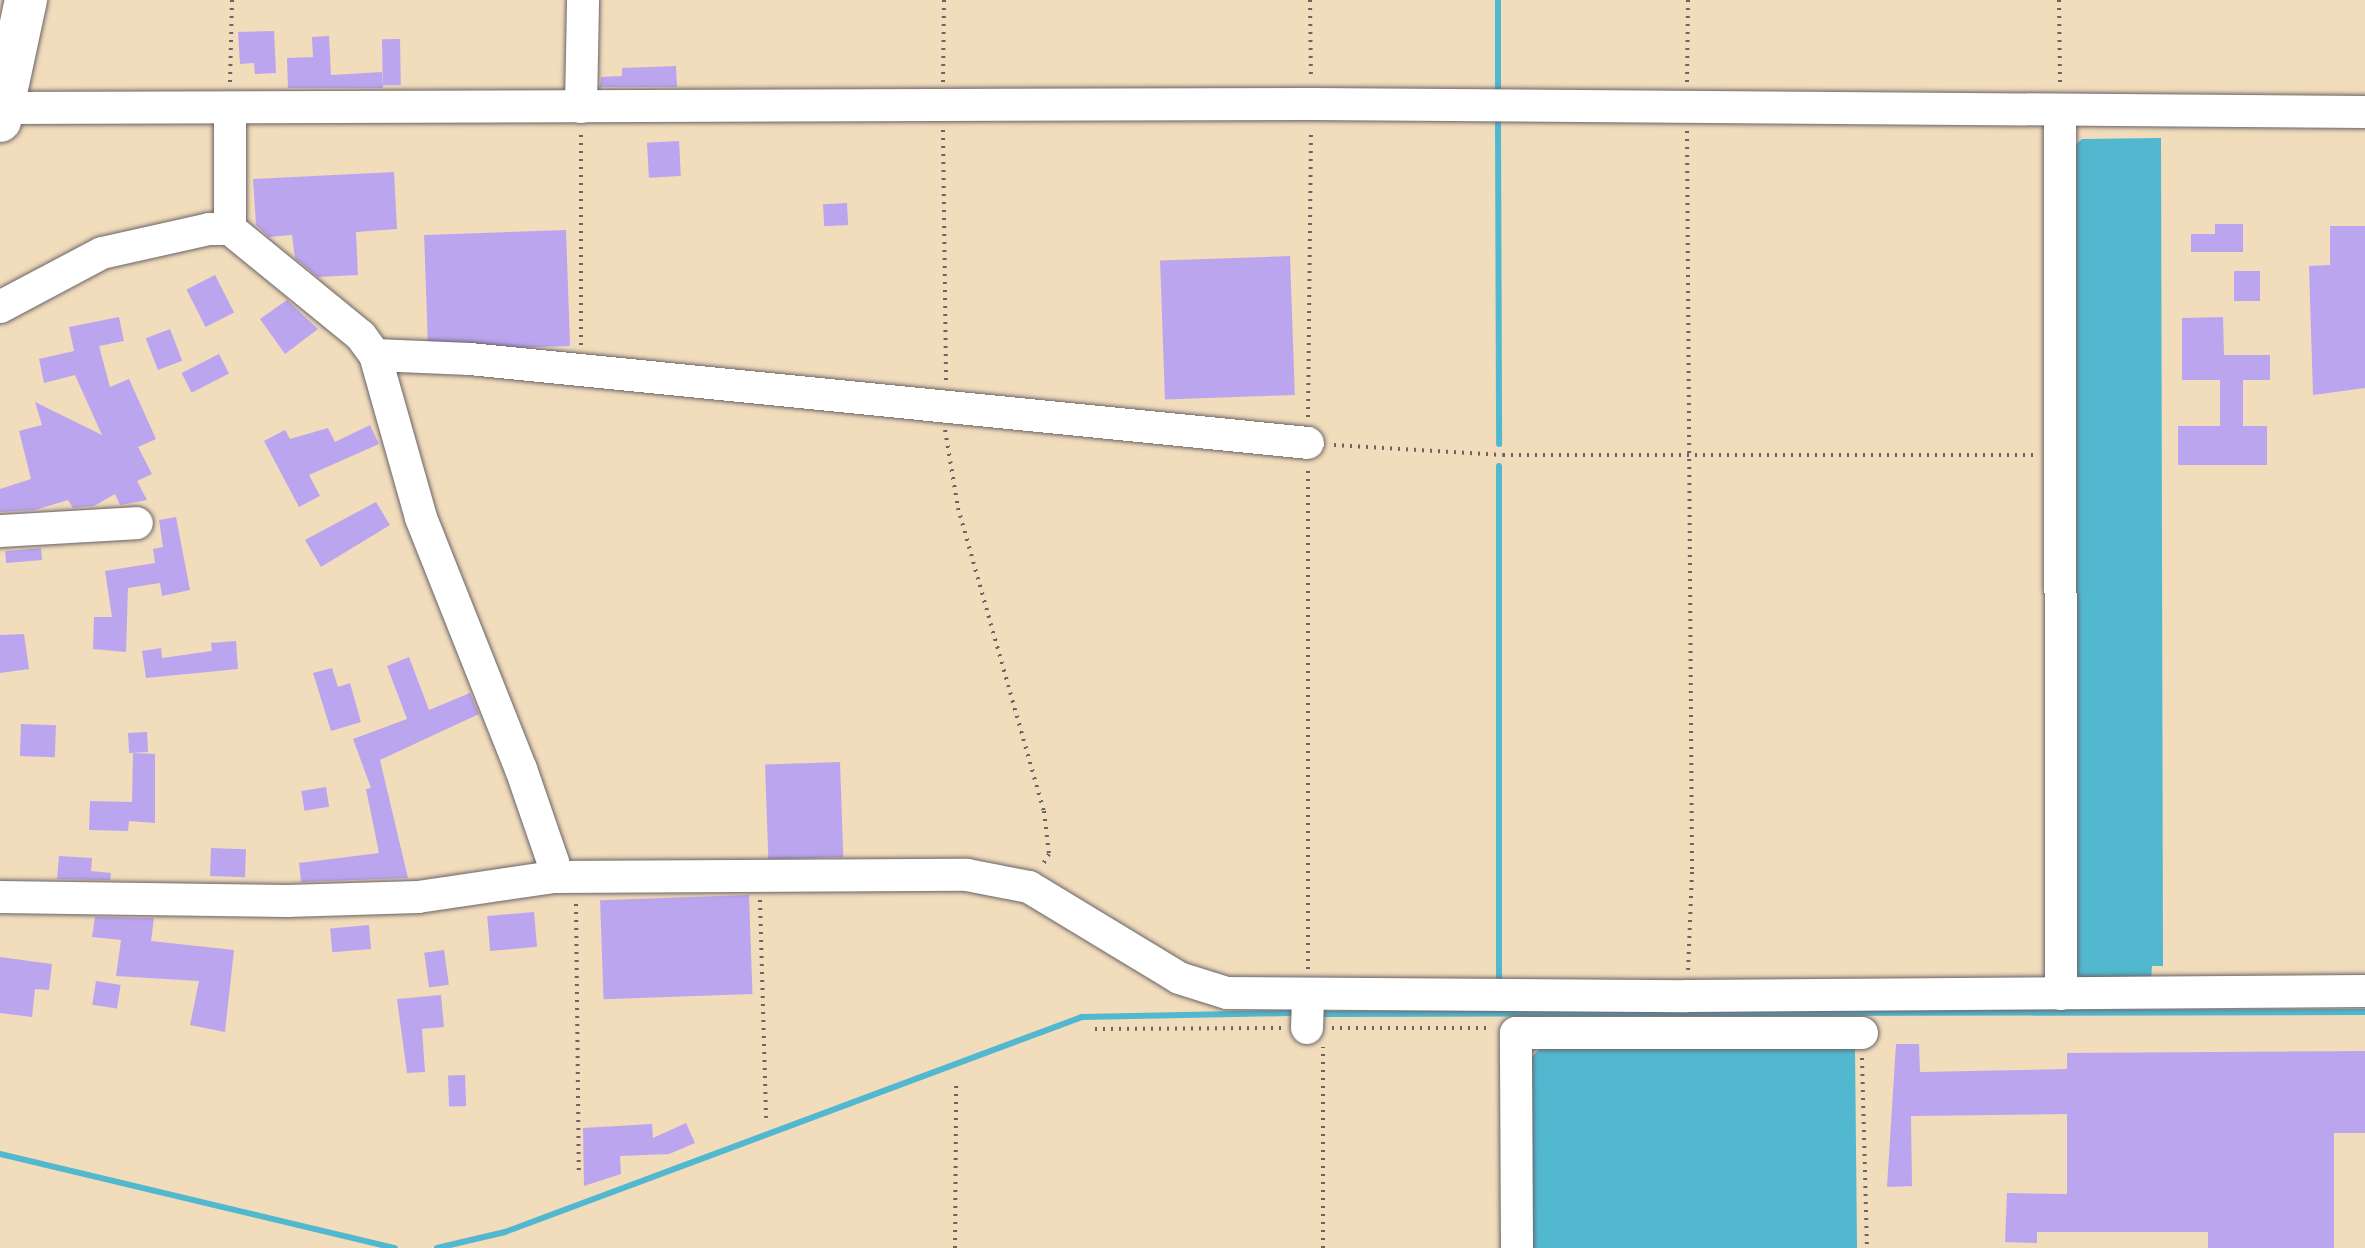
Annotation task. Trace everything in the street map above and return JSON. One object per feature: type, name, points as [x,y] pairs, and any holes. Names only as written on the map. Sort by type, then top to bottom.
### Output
[{"type":"main road","points":[[2,114],[26,0]]},
{"type":"street","points":[[581,107],[583,0]]},
{"type":"street","points":[[2,114],[230,109],[1311,104],[2045,106],[2060,111],[2365,112]]},
{"type":"street","points":[[230,109],[230,229]]},
{"type":"street","points":[[2060,111],[2061,994]]},
{"type":"street","points":[[0,307],[102,253],[209,229],[230,229],[341,317],[375,355],[421,518],[521,769],[553,862],[564,878]]},
{"type":"street","points":[[375,355],[581,370],[1308,443]]},
{"type":"street","points":[[0,531],[137,523]]},
{"type":"street","points":[[0,897],[181,903],[403,898],[564,878],[759,880],[967,875],[1029,887],[1194,984],[1307,1012],[1687,1016],[1862,1033]]},
{"type":"street","points":[[1517,1248],[1516,1033],[1687,1016],[2061,994],[2365,991]]},
{"type":"path","points":[[230,109],[232,0]]},
{"type":"path","points":[[944,0],[946,409],[958,508],[1049,836],[1049,854],[1029,887]]},
{"type":"path","points":[[1095,1029],[1307,1012],[1310,0]]},
{"type":"path","points":[[1687,1016],[1692,872],[1687,454],[1688,0]]},
{"type":"path","points":[[2059,0],[2060,111]]},
{"type":"path","points":[[581,107],[581,370]]},
{"type":"path","points":[[1308,443],[1503,455],[2058,455]]},
{"type":"path","points":[[564,878],[579,1176]]},
{"type":"path","points":[[759,880],[766,1118]]},
{"type":"path","points":[[1323,1248],[1324,1028],[1505,1028],[1516,1033]]},
{"type":"path","points":[[1862,1033],[1867,1248]]},
{"type":"path","points":[[955,1248],[956,1085]]},
{"type":"water","points":[[2161,138],[2163,966],[2152,966],[2151,980],[2082,979],[2071,967],[2068,151],[2082,139]]},
{"type":"water","points":[[1546,1042],[1855,1048],[1857,1248],[1528,1248],[1525,1064]]},
{"type":"building","points":[[274,31],[276,73],[255,74],[254,63],[240,64],[238,32]]},
{"type":"building","points":[[329,36],[331,75],[382,72],[383,88],[288,88],[287,58],[313,57],[312,37]]},
{"type":"building","points":[[382,39],[400,39],[401,85],[383,85]]},
{"type":"building","points":[[676,66],[677,87],[600,87],[601,77],[622,76],[622,68]]},
{"type":"building","points":[[679,141],[681,176],[649,178],[647,143]]},
{"type":"building","points":[[394,172],[397,229],[356,232],[358,275],[318,277],[295,258],[292,235],[269,237],[256,225],[253,179]]},
{"type":"building","points":[[847,203],[848,225],[824,226],[823,204]]},
{"type":"building","points":[[2215,224],[2243,224],[2243,252],[2191,252],[2191,234],[2215,234]]},
{"type":"building","points":[[2330,226],[2365,226],[2365,388],[2313,395],[2309,266],[2330,265]]},
{"type":"building","points":[[566,230],[570,346],[428,351],[424,235]]},
{"type":"building","points":[[1290,256],[1295,395],[1165,399],[1160,261]]},
{"type":"building","points":[[2234,271],[2260,271],[2260,301],[2234,301]]},
{"type":"building","points":[[215,275],[234,312],[206,327],[186,290]]},
{"type":"building","points":[[287,300],[318,329],[285,354],[260,319]]},
{"type":"building","points":[[119,317],[124,341],[99,346],[110,387],[129,379],[156,439],[138,447],[152,474],[137,481],[147,500],[120,505],[115,494],[94,506],[73,508],[68,500],[35,510],[0,512],[0,489],[31,479],[19,431],[42,425],[35,402],[102,435],[75,375],[44,383],[39,359],[74,351],[69,327]]},
{"type":"building","points":[[2223,317],[2224,355],[2270,355],[2270,380],[2243,380],[2243,426],[2267,426],[2267,465],[2178,465],[2178,426],[2220,426],[2220,380],[2182,380],[2182,318]]},
{"type":"building","points":[[170,329],[182,361],[158,370],[146,338]]},
{"type":"building","points":[[219,354],[229,374],[192,393],[182,373]]},
{"type":"building","points":[[370,425],[379,444],[309,475],[320,496],[299,507],[264,441],[285,430],[290,439],[328,428],[335,442]]},
{"type":"building","points":[[376,502],[390,525],[321,567],[305,540]]},
{"type":"building","points":[[176,517],[190,590],[162,596],[160,583],[128,588],[126,652],[93,649],[94,617],[112,617],[105,571],[155,563],[153,549],[163,547],[159,520]]},
{"type":"building","points":[[41,548],[42,560],[6,563],[5,551]]},
{"type":"building","points":[[24,634],[29,669],[0,673],[0,635]]},
{"type":"building","points":[[236,641],[238,669],[146,678],[142,651],[161,648],[162,658],[212,651],[211,643]]},
{"type":"building","points":[[409,657],[429,710],[470,693],[479,714],[380,760],[408,878],[301,882],[299,863],[379,853],[366,789],[371,788],[353,739],[407,719],[387,666]]},
{"type":"building","points":[[332,668],[338,687],[350,683],[361,722],[331,731],[313,673]]},
{"type":"building","points":[[21,724],[56,725],[55,757],[20,756]]},
{"type":"building","points":[[147,732],[148,752],[129,753],[128,733]]},
{"type":"building","points":[[133,753],[155,754],[155,823],[129,821],[128,831],[89,830],[90,801],[132,802]]},
{"type":"building","points":[[840,762],[843,857],[768,860],[765,765]]},
{"type":"building","points":[[326,787],[329,807],[304,811],[301,791]]},
{"type":"building","points":[[211,848],[246,849],[245,877],[210,876]]},
{"type":"building","points":[[59,856],[92,858],[91,871],[111,873],[110,880],[57,879]]},
{"type":"building","points":[[749,895],[752,994],[604,999],[600,900]]},
{"type":"building","points":[[534,912],[537,947],[490,951],[487,916]]},
{"type":"building","points":[[95,917],[154,918],[151,941],[234,950],[225,1032],[190,1025],[199,981],[116,976],[121,940],[92,937]]},
{"type":"building","points":[[369,925],[371,949],[332,952],[330,928]]},
{"type":"building","points":[[444,950],[449,985],[429,987],[424,953]]},
{"type":"building","points":[[0,957],[52,964],[49,990],[35,989],[32,1017],[0,1013]]},
{"type":"building","points":[[96,981],[121,985],[117,1009],[92,1005]]},
{"type":"building","points":[[441,995],[444,1027],[422,1029],[425,1072],[407,1073],[397,999]]},
{"type":"building","points":[[1896,1044],[1919,1044],[1920,1072],[2067,1069],[2067,1053],[2365,1051],[2365,1133],[2334,1133],[2334,1248],[2208,1248],[2208,1232],[2037,1232],[2037,1243],[2005,1242],[2007,1193],[2067,1194],[2067,1114],[1911,1116],[1912,1186],[1887,1187]]},
{"type":"building","points":[[465,1075],[466,1106],[449,1107],[448,1076]]},
{"type":"building","points":[[686,1123],[695,1143],[669,1154],[620,1156],[621,1174],[584,1186],[583,1128],[652,1124],[653,1138]]},
{"type":"waterway","points":[[1498,0],[1498,88]]},
{"type":"waterway","points":[[1498,123],[1499,444]]},
{"type":"waterway","points":[[1499,466],[1499,978]]},
{"type":"waterway","points":[[1317,1014],[2365,1012]]},
{"type":"waterway","points":[[437,1248],[505,1232],[1082,1017],[1297,1013]]},
{"type":"waterway","points":[[0,1154],[395,1248]]}]
